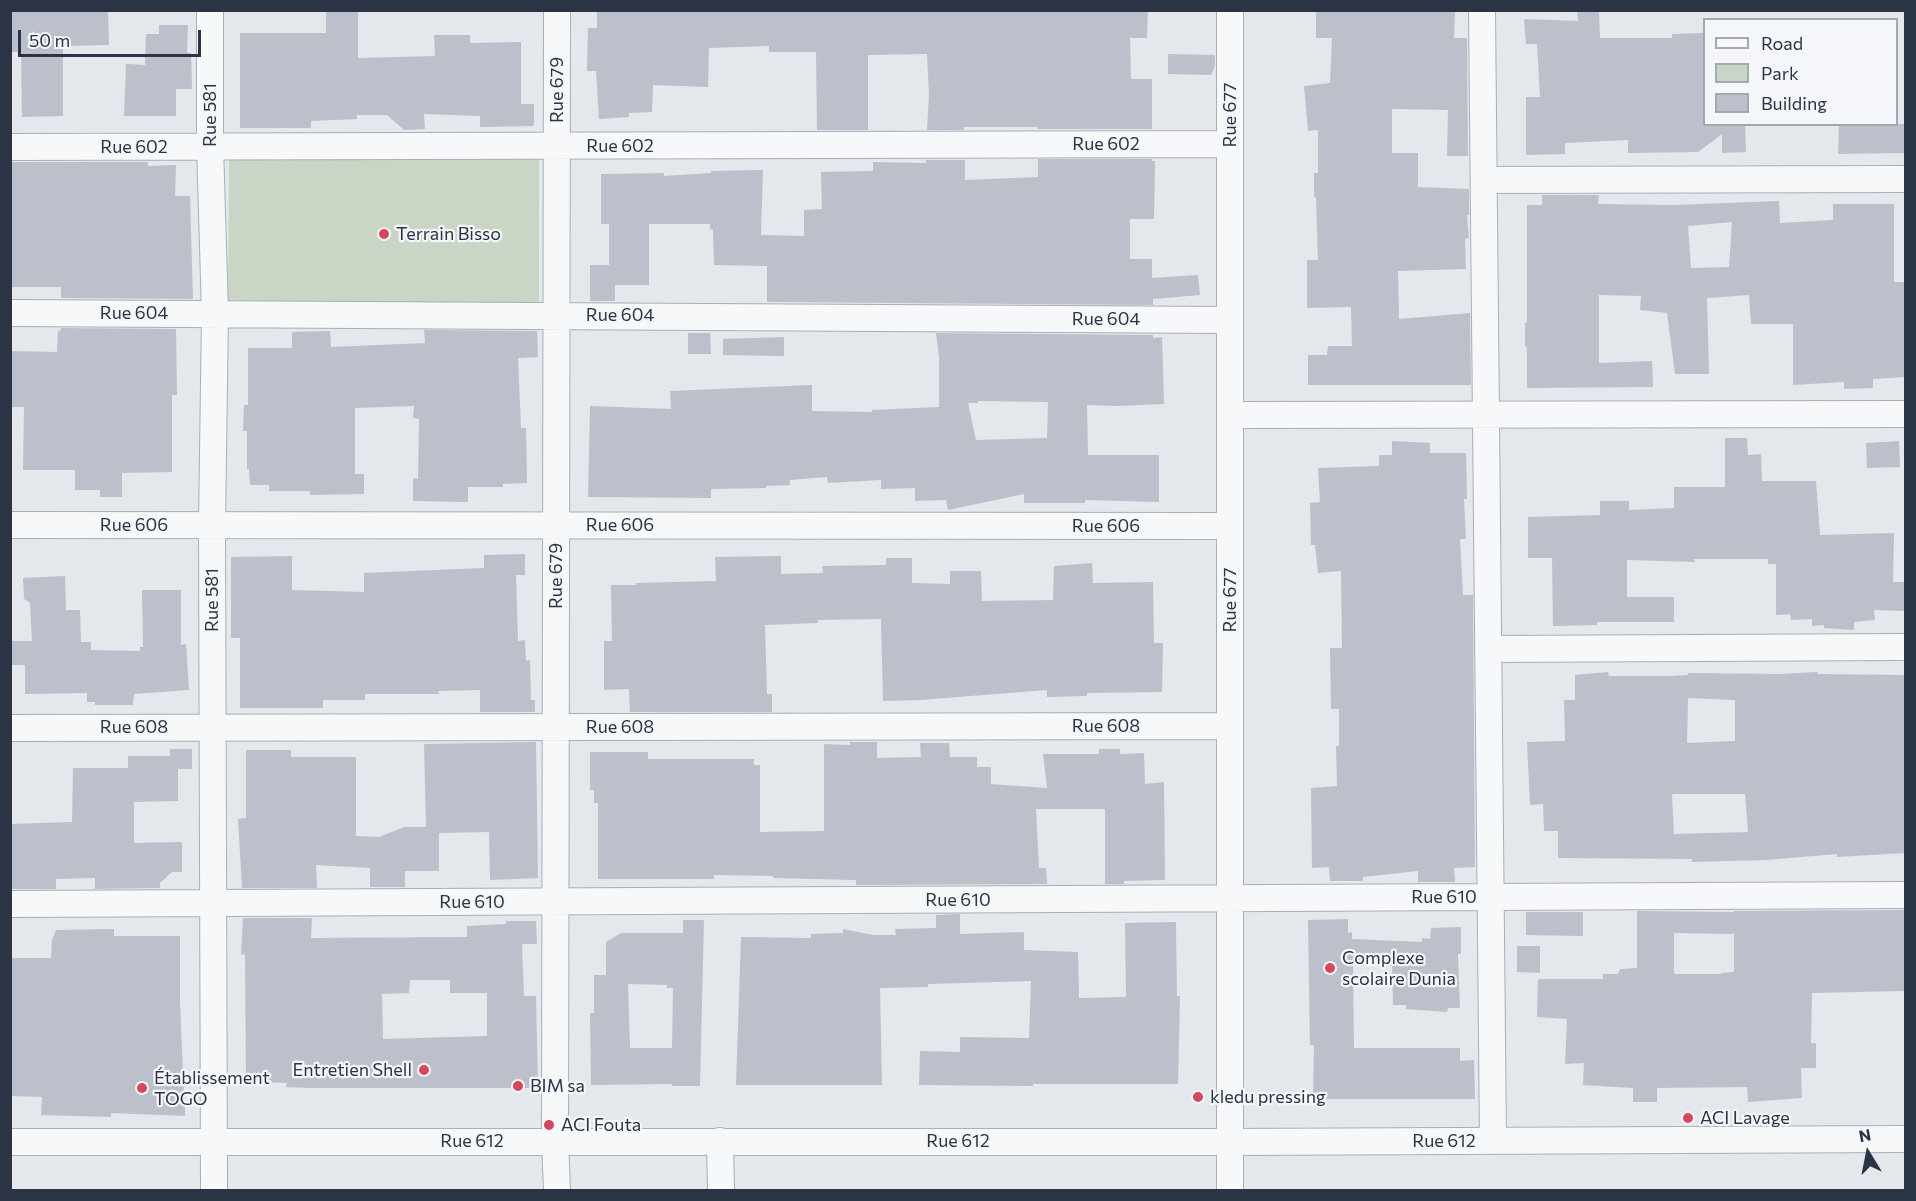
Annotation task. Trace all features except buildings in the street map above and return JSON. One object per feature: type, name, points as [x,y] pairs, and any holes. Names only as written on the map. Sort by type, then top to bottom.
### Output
[{"type":"street","name":"Rue 581","points":[[210,10],[210,146],[215,313],[212,525],[214,1191]]},
{"type":"street","name":"Rue 679","points":[[557,10],[555,901],[557,1191]]},
{"type":"street","name":"Rue 677","points":[[1230,10],[1230,1191]]},
{"type":"street","points":[[1482,10],[1493,1141]]},
{"type":"street","name":"Rue 602","points":[[10,147],[1230,144]]},
{"type":"street","points":[[1484,180],[1905,179]]},
{"type":"street","name":"Rue 604","points":[[10,313],[1230,320]]},
{"type":"street","points":[[1230,415],[1905,414]]},
{"type":"street","name":"Rue 606","points":[[10,525],[1230,526]]},
{"type":"street","points":[[1488,649],[1905,648]]},
{"type":"street","name":"Rue 608","points":[[10,728],[1230,726]]},
{"type":"street","name":"Rue 610","points":[[10,904],[1905,895]]},
{"type":"street","name":"Rue 612","points":[[10,1142],[1230,1142],[1905,1139]]},
{"type":"street","points":[[720,1141],[721,1191]]},
{"type":"green space","name":"Terrain Bisso","points":[[539,157],[539,310],[228,310],[229,158]]},
{"type":"place","name":"Terrain Bisso","points":[[384,234]]},
{"type":"place","name":"Complexe scolaire Dunia","points":[[1330,968]]},
{"type":"place","name":"Entretien Shell","points":[[424,1070]]},
{"type":"place","name":"BIM sa","points":[[518,1086]]},
{"type":"place","name":"Établissement TOGO","points":[[142,1088]]},
{"type":"place","name":"kledu pressing","points":[[1198,1097]]},
{"type":"place","name":"ACI Lavage","points":[[1688,1118]]},
{"type":"place","name":"ACI Fouta","points":[[549,1125]]}]
